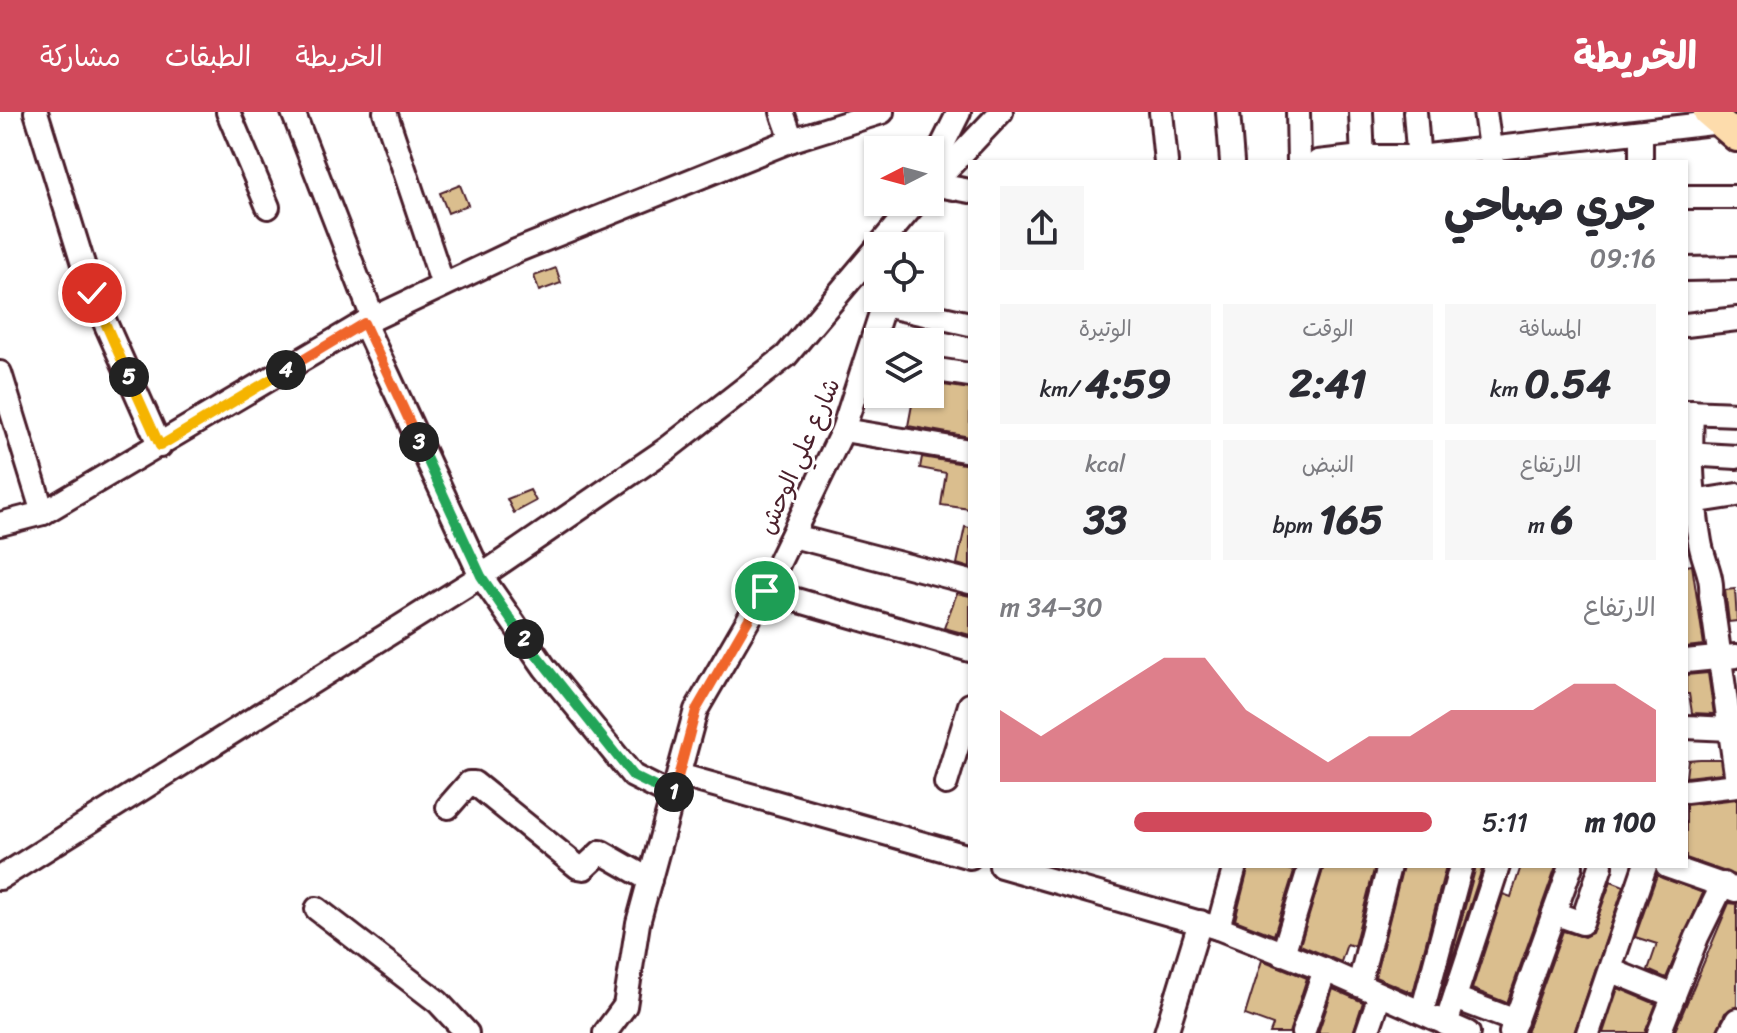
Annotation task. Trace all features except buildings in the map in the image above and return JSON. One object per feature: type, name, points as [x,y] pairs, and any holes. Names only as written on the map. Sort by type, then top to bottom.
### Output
[{"type":"street","points":[[36,112],[92,293],[160,446]]},
{"type":"street","points":[[228,112],[268,207]]},
{"type":"street","points":[[293,112],[368,321],[481,576],[545,668],[633,776],[968,857]]},
{"type":"street","points":[[385,112],[443,285]]},
{"type":"street","points":[[782,112],[792,140]]},
{"type":"street","points":[[944,148],[959,112]]},
{"type":"street","points":[[944,167],[1001,112]]},
{"type":"street","points":[[1161,112],[1166,160]]},
{"type":"street","points":[[1228,112],[1232,160]]},
{"type":"street","points":[[1298,112],[1299,160]]},
{"type":"street","points":[[1361,112],[1362,159],[1491,154],[1722,124]]},
{"type":"street","points":[[1415,112],[1419,159]]},
{"type":"street","points":[[1485,112],[1491,154]]},
{"type":"street","points":[[0,524],[43,513],[368,321],[443,285],[516,251],[792,140],[875,113]]},
{"type":"street","points":[[1641,133],[1641,160]]},
{"type":"street","points":[[944,184],[968,190]]},
{"type":"street","points":[[1688,197],[1737,197]]},
{"type":"street","points":[[890,232],[903,216]]},
{"type":"street","points":[[0,878],[481,576],[668,448],[786,356],[864,263]]},
{"type":"street","points":[[1688,269],[1737,268]]},
{"type":"street","points":[[926,312],[968,323]]},
{"type":"street","points":[[1688,325],[1737,319]]},
{"type":"street","points":[[944,371],[968,375]]},
{"type":"street","points":[[0,373],[43,513]]},
{"type":"street","name":"شارع علي الوحش","points":[[605,1033],[625,1006],[638,923],[696,710],[765,591],[864,382]]},
{"type":"street","points":[[1688,791],[1737,783],[1730,729],[1730,656],[1711,595],[1712,578],[1704,561],[1690,502],[1689,412],[1737,414]]},
{"type":"street","points":[[843,430],[968,451]]},
{"type":"street","points":[[1688,454],[1737,457]]},
{"type":"street","points":[[1690,502],[1737,495]]},
{"type":"street","points":[[793,536],[968,581]]},
{"type":"street","points":[[765,591],[968,649]]},
{"type":"street","points":[[1688,661],[1730,656]]},
{"type":"street","points":[[946,783],[968,712]]},
{"type":"street","points":[[1688,727],[1730,729]]},
{"type":"street","points":[[448,807],[469,783],[474,783],[578,867],[584,868],[601,852],[650,880]]},
{"type":"street","points":[[1008,868],[1209,925],[1325,970],[1435,1022],[1468,1033]]},
{"type":"street","points":[[1166,1033],[1234,868]]},
{"type":"street","points":[[1283,954],[1309,868]]},
{"type":"street","points":[[1359,985],[1388,868]]},
{"type":"street","points":[[1435,1022],[1461,868]]},
{"type":"street","points":[[1435,1022],[1455,998],[1497,868]]},
{"type":"street","points":[[1455,998],[1514,1027],[1570,868]]},
{"type":"street","points":[[1554,913],[1582,923],[1600,868]]},
{"type":"street","points":[[1588,1033],[1644,868]]},
{"type":"street","points":[[1659,1033],[1674,996],[1730,887],[1677,868]]},
{"type":"street","points":[[317,909],[438,1002],[467,1033]]},
{"type":"street","points":[[1303,1033],[1325,970]]},
{"type":"street","points":[[1610,970],[1674,996]]},
{"type":"street","points":[[1367,1033],[1380,995]]},
{"type":"route","points":[[92,293],[160,446],[364,323],[481,576],[545,668],[633,776],[673,796],[696,710],[765,591]]}]
